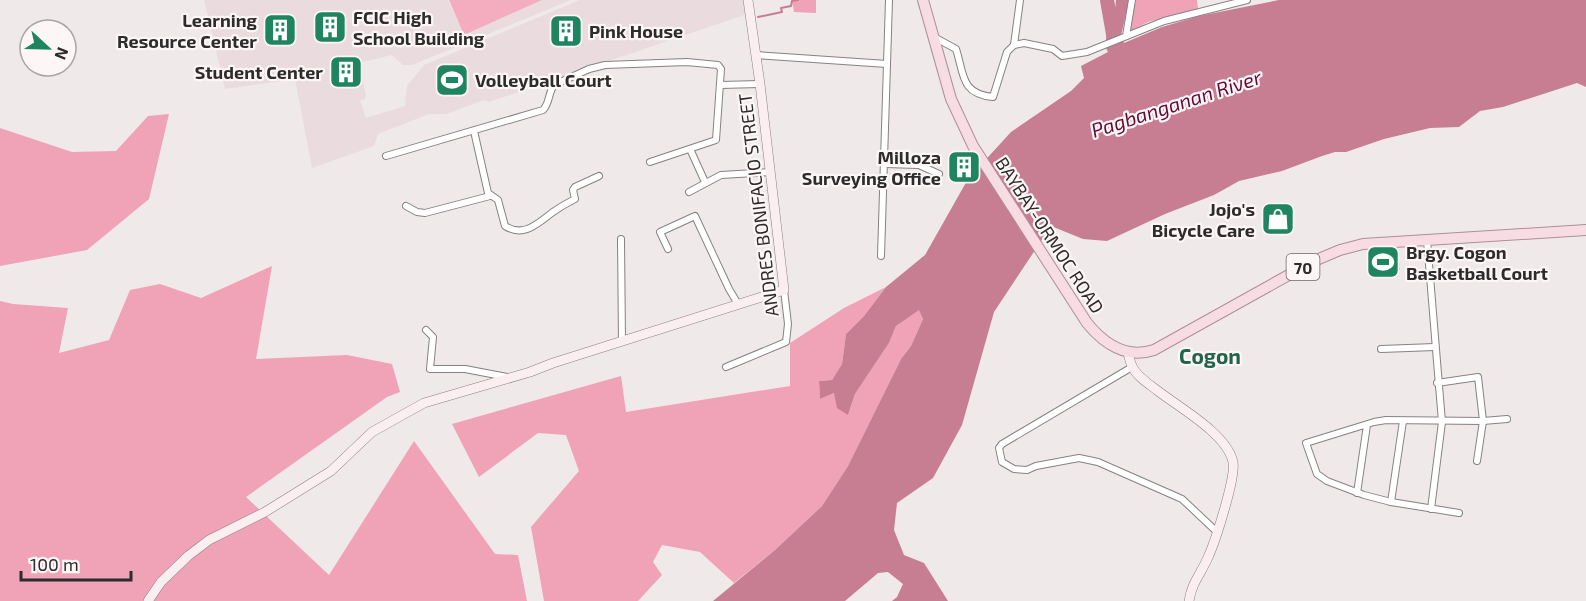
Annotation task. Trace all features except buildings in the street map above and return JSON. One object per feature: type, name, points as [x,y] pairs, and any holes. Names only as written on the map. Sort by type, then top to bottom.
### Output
[{"type":"main road","name":"BAYBAY-ORMOC ROAD","points":[[923,0],[951,99],[973,146],[1096,335],[1109,344],[1128,352]]},
{"type":"main road","name":"70","points":[[1128,352],[1140,354],[1154,350],[1314,261],[1340,249],[1363,244],[1586,231]]},
{"type":"street","name":"ANDRES BONIFACIO STREET","points":[[726,367],[786,342],[788,324],[748,0]]},
{"type":"street","points":[[881,256],[889,0]]},
{"type":"street","points":[[1014,45],[1020,0]]},
{"type":"street","points":[[1125,37],[1132,0]]},
{"type":"street","points":[[934,36],[956,49],[962,80],[981,96],[993,97],[1007,52],[1014,45],[1024,43],[1053,49],[1062,56],[1087,52],[1164,21],[1247,0]]},
{"type":"street","points":[[756,56],[886,64]]},
{"type":"street","points":[[386,156],[543,110],[554,85],[601,65],[716,63],[721,69],[717,140],[650,162]]},
{"type":"street","points":[[720,85],[760,84]]},
{"type":"street","points":[[474,131],[490,196]]},
{"type":"street","points":[[690,148],[705,182]]},
{"type":"street","points":[[885,164],[919,165],[939,174]]},
{"type":"street","points":[[689,192],[721,175],[771,172]]},
{"type":"street","points":[[406,206],[425,213],[490,196],[498,200],[506,227],[527,230],[575,199],[573,190],[575,187],[599,176]]},
{"type":"street","points":[[668,249],[660,232],[695,216],[738,304]]},
{"type":"street","points":[[621,239],[622,341]]},
{"type":"street","points":[[1427,240],[1442,422],[1431,509]]},
{"type":"street","points":[[148,601],[161,582],[209,540],[265,512],[331,471],[372,432],[424,403],[784,290]]},
{"type":"street","points":[[426,330],[433,337],[430,369],[465,369],[510,377]]},
{"type":"street","points":[[1381,350],[1435,347]]},
{"type":"street","points":[[1128,352],[1132,367],[1144,381],[1211,431],[1230,450],[1234,465],[1233,480],[1209,556],[1191,585],[1189,601]]},
{"type":"street","points":[[1132,367],[1002,444],[999,448],[1002,462],[1014,469],[1027,470],[1036,466],[1079,458],[1098,462],[1182,500],[1216,531]]},
{"type":"street","points":[[1437,383],[1478,377],[1483,421],[1477,461]]},
{"type":"street","points":[[1459,513],[1391,502],[1357,493],[1327,481],[1317,474],[1306,443],[1386,420],[1442,422],[1507,419]]},
{"type":"street","points":[[1391,502],[1403,421]]},
{"type":"street","points":[[1357,493],[1367,425]]},
{"type":"shaded area","points":[[204,0],[448,0],[464,35],[542,0],[571,0],[412,65],[403,65],[392,55],[358,63],[366,95],[365,99],[360,101],[366,118],[405,106],[407,86],[424,65],[580,0],[744,0],[747,14],[489,102],[484,100],[446,114],[429,114],[378,134],[374,146],[312,168],[295,79],[225,89]]},
{"type":"shaded area","points":[[449,0],[542,0],[464,35]]},
{"type":"shaded area","points":[[792,0],[816,0],[816,13],[794,12]]},
{"type":"shaded area","points":[[1136,0],[1197,0],[1198,9],[1148,22],[1129,32]]},
{"type":"shaded area","points":[[169,114],[149,199],[87,250],[0,266],[0,128],[72,152],[116,151],[148,116]]},
{"type":"shaded area","name":"Brgy. Cogon Basketball Court","points":[[1398,251],[1400,270],[1368,273],[1367,253]]},
{"type":"shaded area","points":[[272,266],[256,359],[347,355],[392,364],[400,392],[387,397],[246,497],[329,575],[414,441],[495,554],[518,555],[527,601],[0,601],[0,301],[68,308],[59,353],[109,340],[130,290],[160,284],[201,298]]},
{"type":"shaded area","points":[[886,287],[864,316],[846,334],[842,364],[832,380],[819,381],[820,399],[834,393],[848,415],[855,394],[889,343],[896,326],[919,309],[923,319],[848,466],[822,506],[775,550],[734,583],[700,552],[662,545],[653,562],[662,575],[638,601],[544,601],[531,527],[579,471],[566,435],[538,433],[479,477],[452,424],[621,376],[626,412],[790,386],[790,343],[844,308]]},
{"type":"water","name":"Pagbanganan River","points":[[1116,0],[1129,0],[1121,36],[1124,43],[1162,27],[1199,16],[1279,0],[1586,0],[1586,87],[1577,83],[1503,107],[1480,111],[1459,127],[1430,128],[1384,139],[1346,152],[1335,152],[1322,156],[1282,171],[1239,181],[1214,195],[1165,214],[1107,241],[1083,239],[1051,226],[994,312],[962,425],[933,478],[897,503],[894,530],[904,555],[924,563],[948,601],[892,601],[897,597],[903,584],[888,572],[878,573],[845,601],[713,601],[775,550],[822,506],[848,466],[923,319],[919,310],[896,326],[889,343],[855,394],[848,415],[837,408],[834,393],[820,399],[819,381],[832,380],[842,364],[846,334],[864,316],[886,287],[925,255],[968,179],[1011,132],[1071,91],[1084,78],[1081,66],[1108,52],[1107,34]]},
{"type":"waterway","points":[[758,17],[782,12],[781,8],[791,6],[792,1],[798,0]]},
{"type":"waterway","points":[[1107,0],[1114,40]]},
{"type":"place","name":"FCIC High School Building","points":[[330,27]]},
{"type":"place","name":"Learning Resource Center","points":[[280,30]]},
{"type":"place","name":"Pink House","points":[[566,31]]},
{"type":"place","name":"Student Center","points":[[346,72]]},
{"type":"place","name":"Volleyball Court","points":[[452,80]]},
{"type":"place","name":"Milloza Surveying Office","points":[[964,167]]},
{"type":"place","name":"Jojo's Bicycle Care","points":[[1278,219]]},
{"type":"place","name":"Brgy. Cogon Basketball Court","points":[[1383,262]]},
{"type":"district","name":"Cogon","points":[[1210,355]]}]
